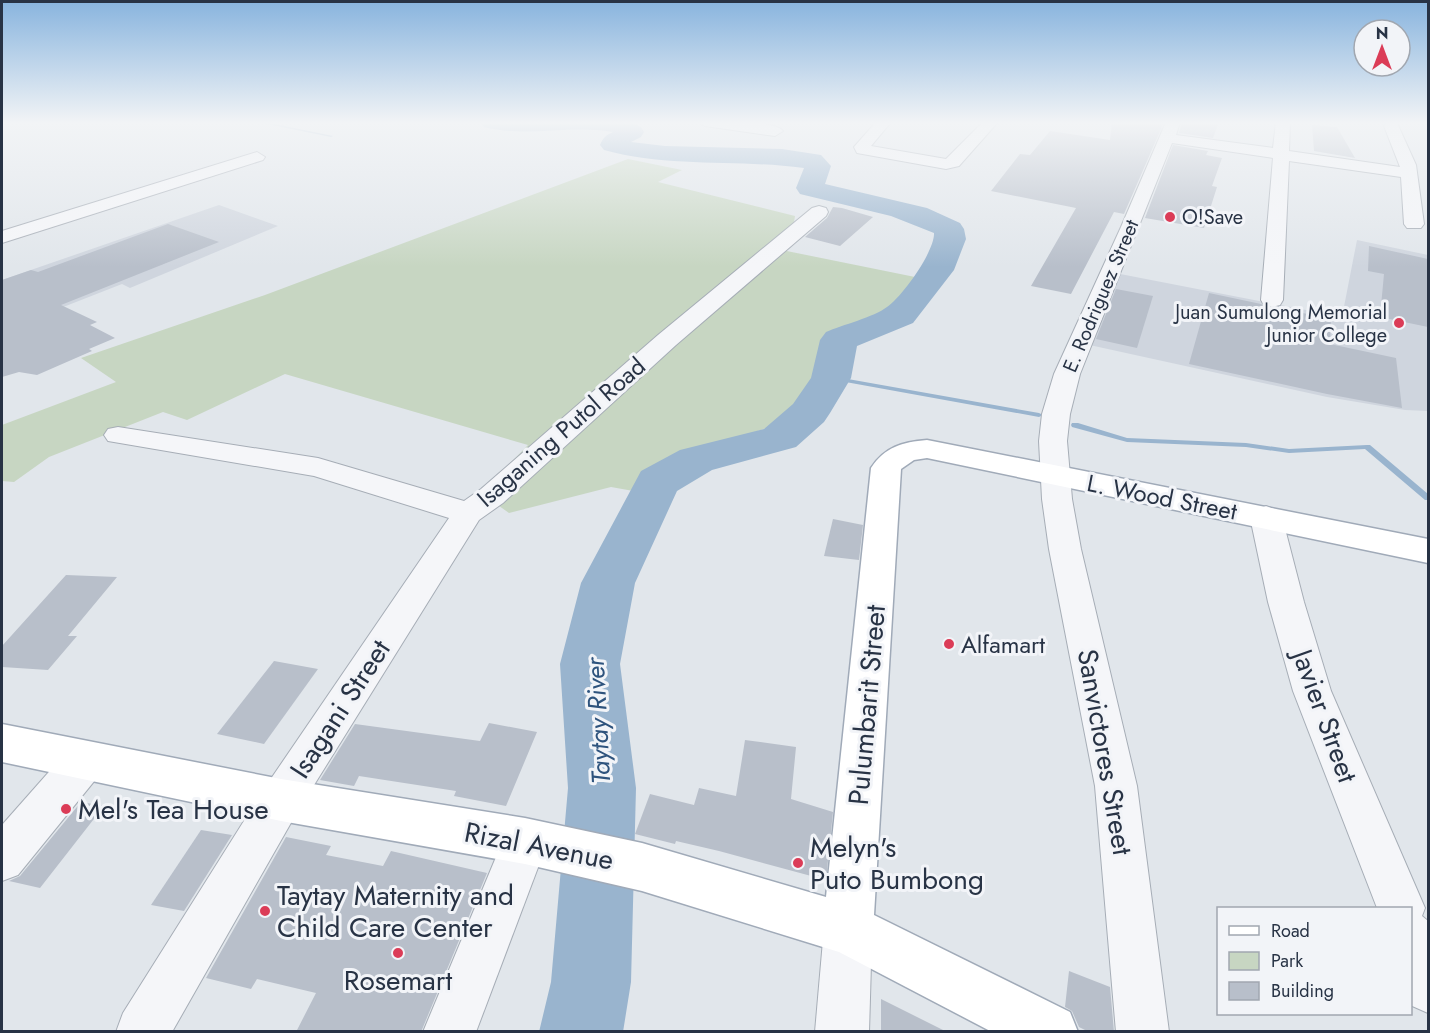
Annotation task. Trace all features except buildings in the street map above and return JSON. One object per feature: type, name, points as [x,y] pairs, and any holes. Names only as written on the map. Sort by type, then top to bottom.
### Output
[{"type":"main road","name":"L. Wood Street","points":[[896,455],[909,450],[927,449],[1428,551]]},
{"type":"main road","name":"Pulumbarit Street","points":[[848,929],[886,468],[896,455]]},
{"type":"main road","name":"Rizal Avenue","points":[[2,743],[281,800],[546,845],[642,867],[848,929],[1050,1032]]},
{"type":"street","points":[[2,237],[215,170]]},
{"type":"street","name":"E. Rodriguez Street","points":[[1054,475],[1053,441],[1056,414],[1067,374],[1153,170]]},
{"type":"street","points":[[1272,300],[1280,170]]},
{"type":"street","points":[[1390,170],[1409,173],[1414,224]]},
{"type":"street","name":"Isaganing Putol Road","points":[[118,435],[318,467],[468,513],[492,496],[667,340],[819,212]]},
{"type":"street","name":"Sanvictores Street","points":[[1054,475],[1065,549],[1116,786],[1143,1032]]},
{"type":"street","name":"Isagani Street","points":[[142,1032],[281,800],[468,513]]},
{"type":"street","name":"Javier Street","points":[[1266,517],[1286,602],[1312,691],[1400,907]]},
{"type":"street","points":[[2,858],[85,761]]},
{"type":"street","points":[[449,1032],[546,845]]},
{"type":"street","name":"Pulumbarit Street","points":[[842,1032],[848,929]]},
{"type":"street","points":[[1412,942],[1428,987]]},
{"type":"shaded area","points":[[219,205],[278,226],[130,288],[122,284],[2,331],[2,280]]},
{"type":"shaded area","points":[[1357,240],[1428,255],[1428,411],[1405,410],[1327,397],[1085,344],[1115,273],[1342,317]]},
{"type":"green space","points":[[598,170],[682,170],[658,182],[795,216],[794,222],[767,247],[915,277],[893,312],[833,335],[819,380],[770,427],[698,450],[650,475],[639,492],[611,487],[509,513],[481,493],[528,445],[285,374],[187,420],[163,412],[49,457],[14,482],[2,481],[2,425],[116,382],[81,358],[265,295]]},
{"type":"waterway","name":"Taytay River","points":[[581,1032],[591,982],[602,788],[590,664],[608,583],[658,482],[696,460],[780,438],[809,413],[831,378],[839,340],[900,315],[937,270],[950,239],[949,229],[916,214],[810,188],[816,170]]},
{"type":"waterway","points":[[831,378],[1039,415]]},
{"type":"waterway","points":[[1075,425],[1127,440],[1246,445],[1289,451],[1367,447],[1428,498]]},
{"type":"place","name":"O!Save","points":[[1170,217]]},
{"type":"place","name":"Juan Sumulong Memorial Junior College","points":[[1399,323]]},
{"type":"place","name":"Alfamart","points":[[949,644]]},
{"type":"place","name":"Mel's Tea House","points":[[66,809]]},
{"type":"place","name":"Melyn's Puto Bumbong","points":[[798,863]]},
{"type":"place","name":"Taytay Maternity and Child Care Center","points":[[265,911]]},
{"type":"place","name":"Rosemart","points":[[398,953]]}]
